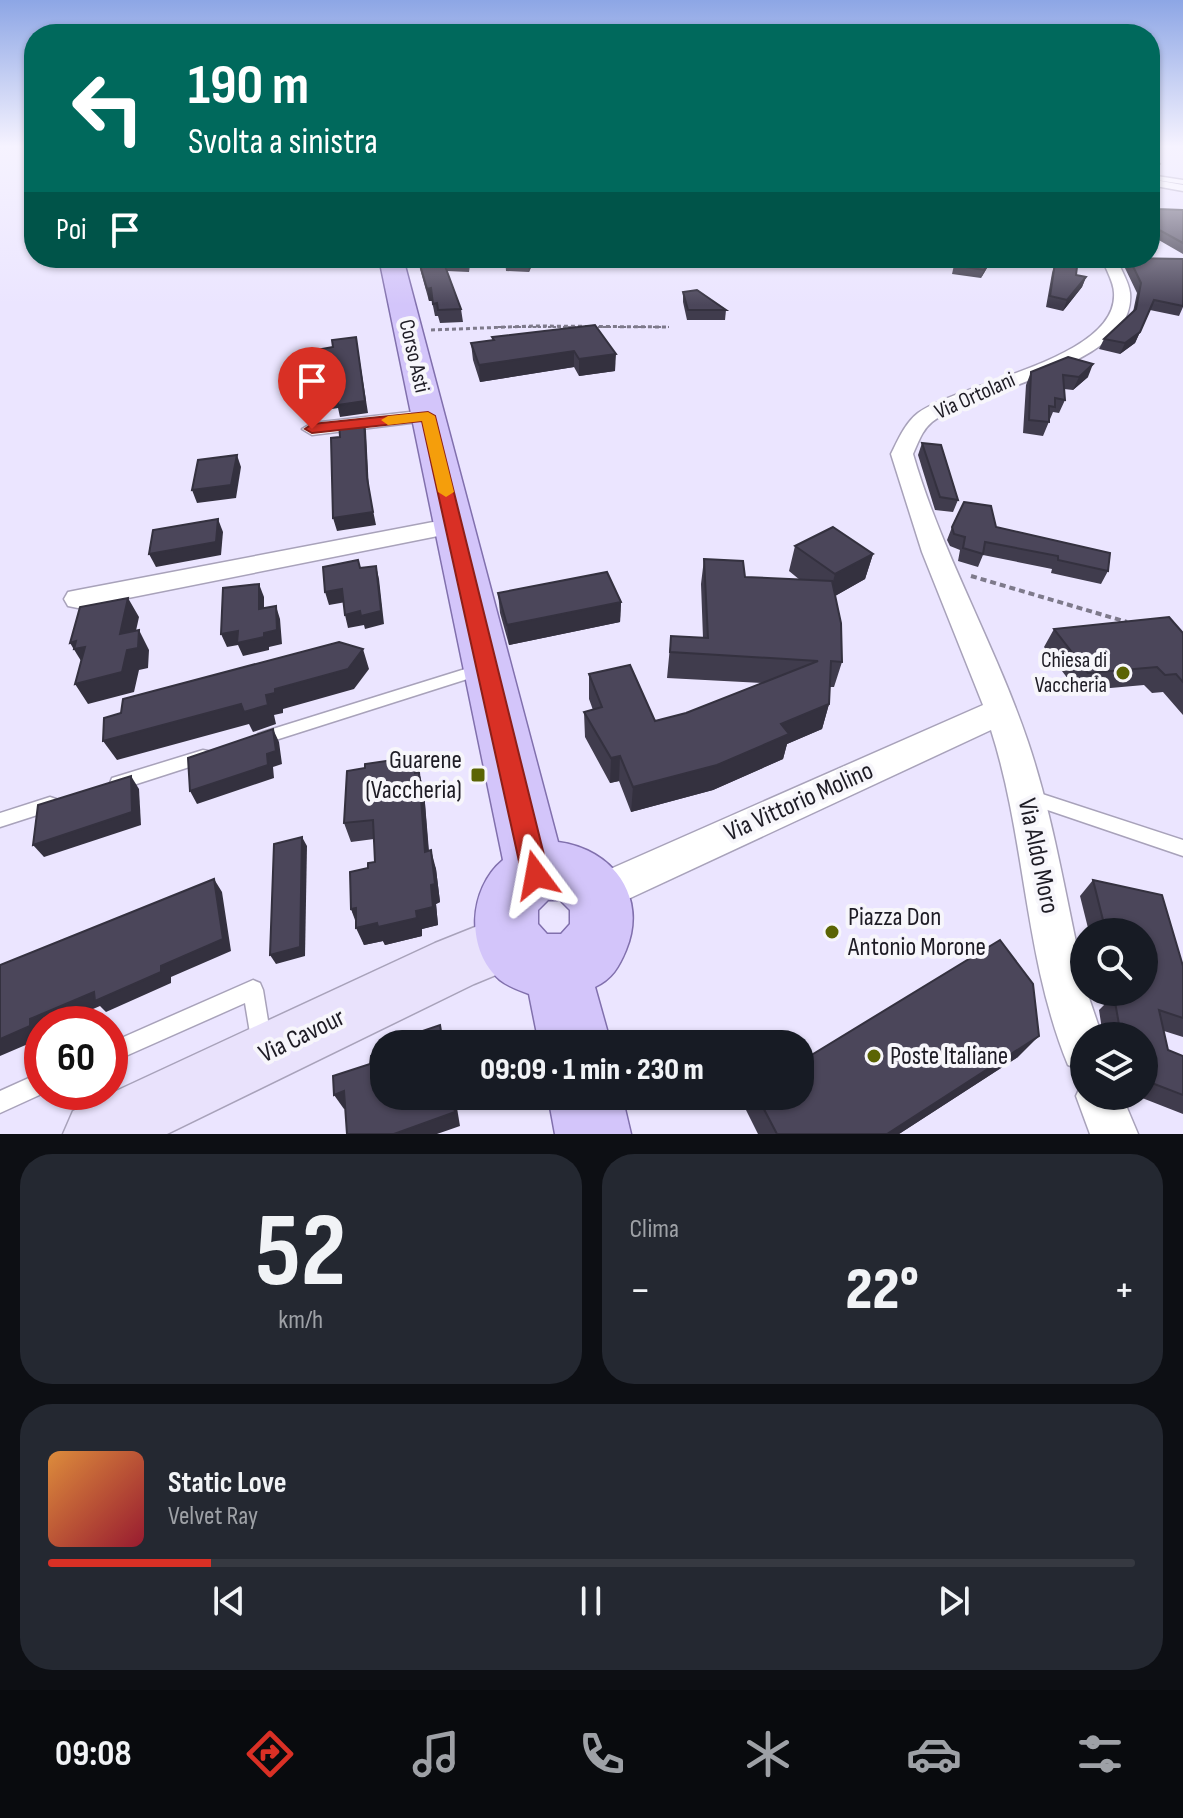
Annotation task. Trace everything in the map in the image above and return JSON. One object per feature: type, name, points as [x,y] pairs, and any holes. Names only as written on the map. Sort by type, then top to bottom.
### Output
[{"type":"main road","name":"Corso Asti","points":[[393,268],[536,875]]},
{"type":"main road","points":[[533,954],[574,963],[588,953],[598,940],[603,924],[602,908],[597,894],[577,875],[549,871],[536,875],[512,896],[505,926],[533,954],[568,1030]]},
{"type":"main road","points":[[588,1110],[593,1134]]},
{"type":"street","name":"Via Ortolani","points":[[1001,711],[912,497],[902,454],[924,419],[951,402],[993,384],[1062,362],[1106,333],[1120,317],[1125,297],[1115,268]]},
{"type":"street","points":[[312,429],[428,416]]},
{"type":"street","points":[[78,599],[454,526]]},
{"type":"street","name":"Via Aldo Moro","points":[[1001,711],[1027,796],[1064,982],[1076,1022]]},
{"type":"street","name":"Via Vittorio Molino","points":[[597,894],[1001,711]]},
{"type":"street","name":"Via Cavour","points":[[96,1134],[455,963],[533,954]]},
{"type":"street","points":[[1105,1110],[1114,1134]]},
{"type":"lane","points":[[243,744],[487,667]]},
{"type":"lane","points":[[107,787],[213,753]]},
{"type":"lane","points":[[1027,796],[1183,848]]},
{"type":"lane","points":[[0,820],[61,801]]},
{"type":"lane","points":[[128,1045],[253,990],[263,1054]]},
{"type":"lane","points":[[0,1102],[24,1091]]},
{"type":"path","points":[[409,333],[533,326],[669,327]]},
{"type":"path","points":[[939,567],[1139,626]]},
{"type":"building","points":[[1160,209],[1183,210],[1183,243],[1160,230]]},
{"type":"building","points":[[1160,259],[1183,259],[1183,306],[1154,300],[1140,332],[1125,343],[1104,339],[1136,309],[1141,283],[1134,268],[1160,268]]},
{"type":"building","points":[[421,268],[446,268],[461,309],[438,310],[437,303],[433,304],[431,288],[427,289]]},
{"type":"building","points":[[1054,268],[1077,268],[1076,275],[1086,277],[1067,300],[1050,296]]},
{"type":"building","points":[[697,290],[726,310],[688,310],[683,292]]},
{"type":"building","points":[[595,325],[616,354],[579,359],[574,351],[479,365],[471,343],[494,340],[492,337]]},
{"type":"building","points":[[356,337],[365,401],[338,405],[337,396],[317,399],[316,350],[333,347],[332,340]]},
{"type":"building","points":[[1068,357],[1093,364],[1079,377],[1063,375],[1065,400],[1055,398],[1055,407],[1049,406],[1049,422],[1029,420],[1031,372]]},
{"type":"building","points":[[364,419],[367,478],[373,512],[333,518],[331,438],[340,437],[339,422]]},
{"type":"building","points":[[922,443],[941,445],[958,500],[940,497]]},
{"type":"building","points":[[237,455],[231,485],[192,490],[198,460]]},
{"type":"building","points":[[964,502],[991,506],[996,527],[1110,553],[1108,571],[1058,560],[1058,556],[985,542],[983,554],[963,548],[965,537],[954,534],[952,527]]},
{"type":"building","points":[[218,519],[216,542],[149,554],[153,530]]},
{"type":"building","points":[[833,527],[873,554],[835,574],[795,546]]},
{"type":"building","points":[[704,559],[743,561],[745,577],[832,581],[841,623],[842,662],[831,661],[829,704],[781,724],[789,734],[717,765],[633,787],[620,756],[611,758],[584,712],[602,707],[589,674],[630,665],[655,721],[686,713],[818,661],[670,652],[671,636],[708,638]]},
{"type":"building","points":[[358,560],[360,568],[376,566],[381,611],[361,616],[360,611],[345,615],[342,589],[325,592],[323,567]]},
{"type":"building","points":[[607,572],[621,602],[507,625],[498,593]]},
{"type":"building","points":[[259,584],[259,609],[276,606],[277,630],[264,633],[264,637],[237,643],[238,631],[221,634],[223,588]]},
{"type":"building","points":[[128,598],[120,634],[139,630],[138,648],[127,650],[122,672],[75,684],[85,647],[74,649],[76,641],[70,643],[80,607]]},
{"type":"building","points":[[1169,617],[1183,633],[1183,682],[1176,674],[1165,675],[1157,667],[1088,673],[1054,629]]},
{"type":"building","points":[[339,642],[363,649],[348,669],[275,689],[275,693],[266,695],[268,705],[244,712],[241,704],[103,741],[104,718],[121,713],[123,699]]},
{"type":"building","points":[[273,729],[276,751],[267,754],[268,765],[190,791],[188,758]]},
{"type":"building","points":[[414,757],[415,773],[419,772],[425,852],[431,850],[435,884],[431,885],[433,907],[416,911],[417,918],[378,927],[377,923],[356,928],[356,908],[351,909],[350,872],[368,868],[368,863],[375,862],[373,820],[344,823],[347,771],[365,768],[365,764]]},
{"type":"building","points":[[131,776],[132,812],[33,845],[38,805]]},
{"type":"building","points":[[302,837],[300,947],[270,955],[274,844]]},
{"type":"building","points":[[214,879],[223,939],[161,966],[161,972],[95,1001],[94,992],[61,1006],[24,1006],[24,1029],[0,1039],[0,965]]},
{"type":"building","points":[[1093,880],[1162,895],[1183,966],[1183,1018],[1159,1010],[1168,1050],[1183,1056],[1183,1095],[1158,1085],[1158,1022],[1119,1022],[1116,1006],[1158,1006],[1158,918],[1102,918]]},
{"type":"building","points":[[1000,940],[1033,984],[1039,1036],[887,1134],[777,1134],[764,1110],[814,1110],[814,1053]]},
{"type":"building","points":[[370,1064],[370,1110],[455,1112],[394,1134],[347,1134],[344,1091],[334,1095],[333,1076]]},
{"type":"slow traffic","points":[[388,420],[428,416],[446,492]]},
{"type":"place","name":"Chiesa di Vaccheria","points":[[1123,673]]},
{"type":"place","name":"Guarene (Vaccheria)","points":[[478,775]]},
{"type":"place","name":"Piazza Don Antonio Morone","points":[[832,932]]},
{"type":"place","name":"Poste Italiane","points":[[874,1056]]},
{"type":"route","points":[[312,429],[428,416],[536,875]]}]
